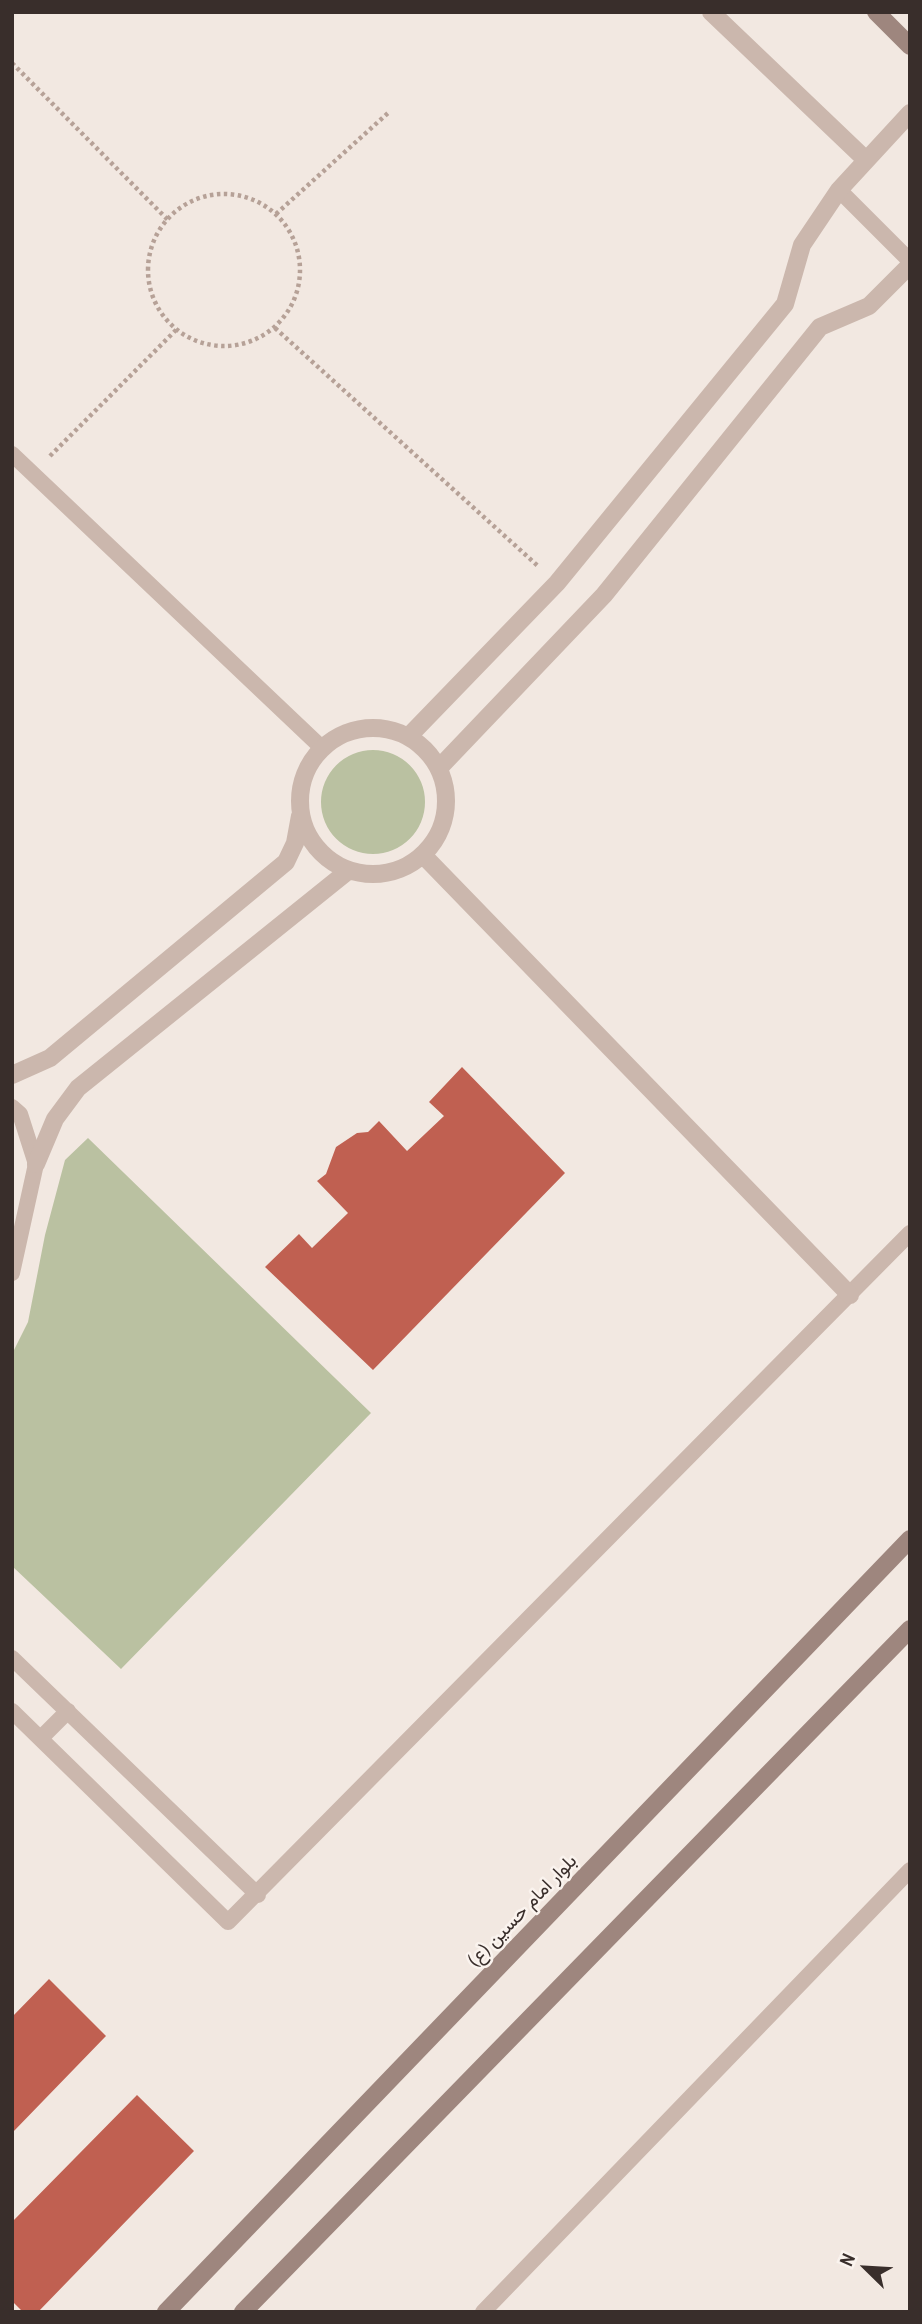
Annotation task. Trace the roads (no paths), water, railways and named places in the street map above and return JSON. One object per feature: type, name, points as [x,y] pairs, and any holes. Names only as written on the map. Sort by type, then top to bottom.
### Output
[{"type":"main road","points":[[876,12],[910,46]]},
{"type":"main road","name":"بلوار امام حسین (ع)","points":[[166,2312],[910,1539]]},
{"type":"main road","points":[[243,2312],[910,1629]]},
{"type":"street","points":[[711,12],[866,160]]},
{"type":"street","points":[[409,736],[557,583],[785,303],[802,245],[839,190],[910,113]]},
{"type":"street","points":[[439,768],[604,595],[820,327],[869,306],[910,263]]},
{"type":"street","points":[[12,1074],[50,1058],[286,862],[295,843],[301,813],[300,792],[307,769],[322,748],[347,732],[369,727],[389,729],[409,736],[427,750],[439,768],[446,790],[446,813],[439,835],[423,855],[396,871],[374,875],[348,871],[331,862],[316,848],[308,835],[301,813]]},
{"type":"street","points":[[423,855],[850,1295]]},
{"type":"street","points":[[36,1164],[55,1119],[78,1088],[348,871]]},
{"type":"lane","points":[[839,190],[910,263]]},
{"type":"lane","points":[[12,454],[322,748]]},
{"type":"lane","points":[[12,1107],[20,1114],[36,1164],[12,1273]]},
{"type":"lane","points":[[12,1711],[228,1922],[258,1895],[910,1233]]},
{"type":"lane","points":[[12,1658],[258,1895]]},
{"type":"lane","points":[[41,1738],[68,1711]]},
{"type":"lane","points":[[483,2312],[910,1870]]}]
